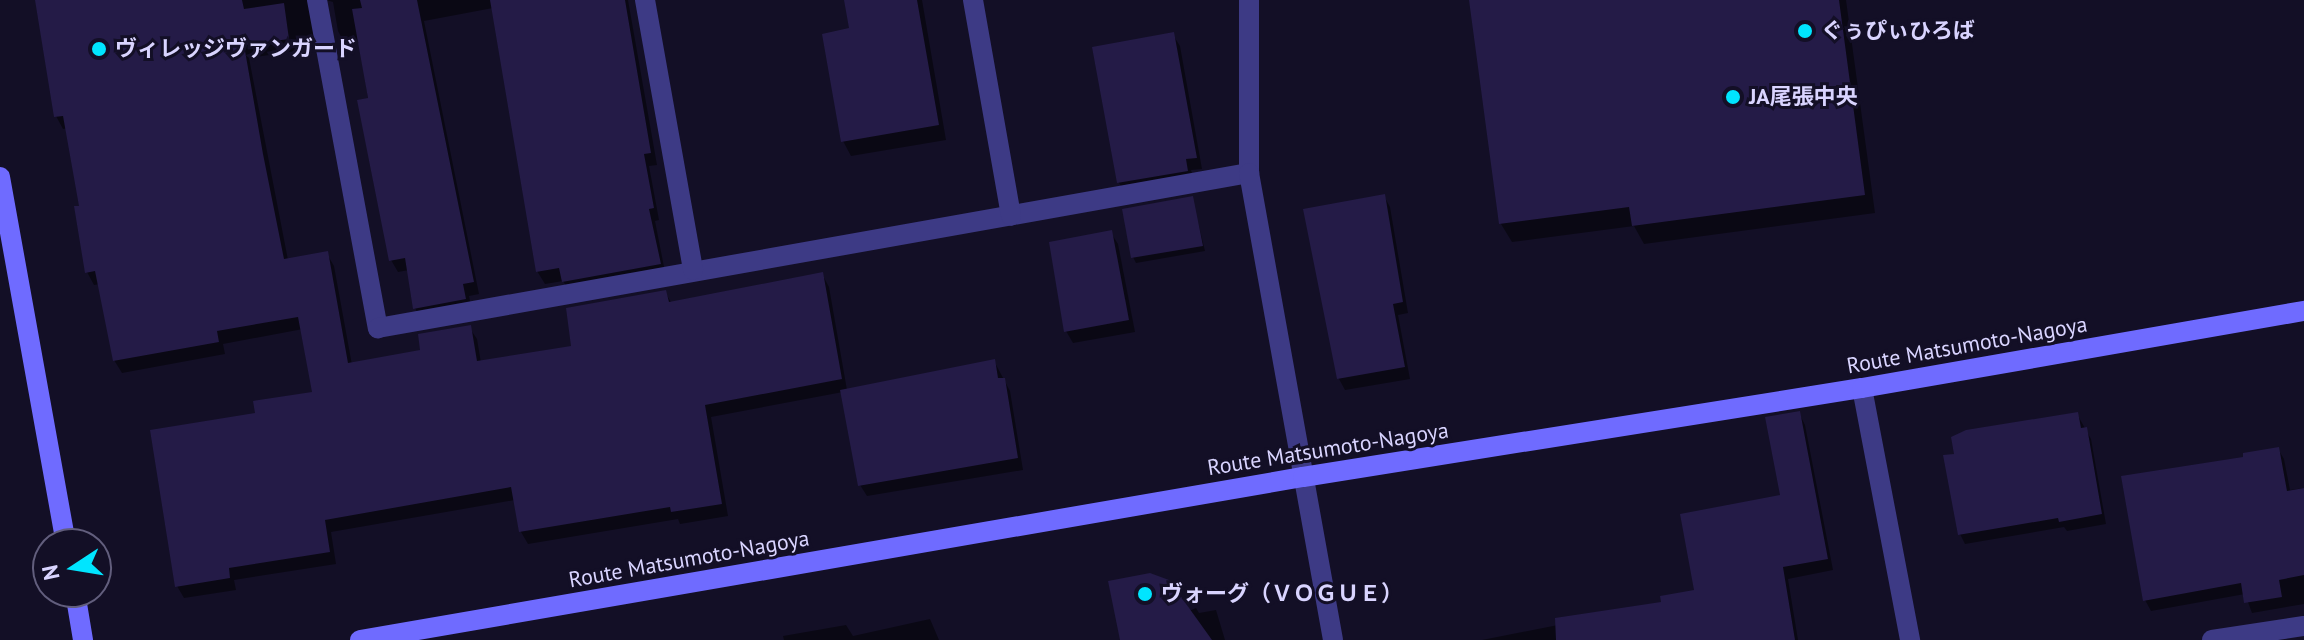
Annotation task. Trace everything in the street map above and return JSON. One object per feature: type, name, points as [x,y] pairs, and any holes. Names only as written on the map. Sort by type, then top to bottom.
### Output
[{"type":"main road","points":[[0,177],[63,528]]},
{"type":"main road","name":"Route Matsumoto-Nagoya","points":[[360,640],[1303,477],[1862,388],[2304,311]]},
{"type":"main road","points":[[78,608],[83,640]]},
{"type":"street","points":[[317,0],[378,328],[1249,173]]},
{"type":"street","points":[[645,0],[693,270]]},
{"type":"street","points":[[973,0],[1011,216]]},
{"type":"street","points":[[1249,0],[1249,173],[1333,640]]},
{"type":"street","points":[[1862,388],[1910,640]]},
{"type":"street","points":[[2212,640],[2304,626]]},
{"type":"building","points":[[35,0],[242,0],[244,9],[284,3],[289,39],[244,45],[263,154],[284,259],[328,251],[348,363],[420,350],[418,334],[471,325],[477,361],[571,346],[566,308],[666,290],[669,302],[823,272],[842,379],[705,405],[722,504],[671,512],[670,507],[519,532],[511,487],[325,520],[330,552],[229,568],[230,578],[175,587],[150,430],[255,413],[253,401],[312,392],[298,317],[217,331],[219,342],[113,361],[95,271],[85,273],[74,206],[79,206],[63,116],[54,117]]},
{"type":"building","points":[[360,0],[417,0],[474,282],[463,284],[466,299],[413,309],[405,258],[389,261],[357,100],[368,98],[352,9],[362,8]]},
{"type":"building","points":[[490,0],[625,0],[651,153],[644,154],[654,208],[649,209],[661,264],[562,282],[559,268],[536,272]]},
{"type":"building","points":[[844,0],[917,0],[939,125],[841,142],[822,34],[849,28]]},
{"type":"building","name":"JA尾張中央","points":[[1469,0],[1839,0],[1865,195],[1632,226],[1629,207],[1499,224]]},
{"type":"building","points":[[1174,32],[1197,158],[1186,159],[1188,171],[1117,183],[1092,47]]},
{"type":"building","points":[[1385,194],[1403,302],[1393,304],[1405,367],[1337,379],[1303,209]]},
{"type":"building","points":[[1193,196],[1203,246],[1131,258],[1122,209]]},
{"type":"building","points":[[1112,230],[1129,320],[1064,332],[1049,242]]},
{"type":"building","points":[[995,359],[998,378],[1005,378],[1018,458],[858,486],[840,390]]},
{"type":"building","points":[[1800,411],[1828,559],[1783,567],[1795,640],[1556,640],[1555,618],[1661,602],[1660,596],[1694,590],[1680,514],[1780,495],[1765,417]]},
{"type":"building","points":[[2078,412],[2081,428],[2087,427],[2102,514],[1958,535],[1943,455],[1954,454],[1951,437],[1966,430]]},
{"type":"building","points":[[2279,447],[2287,491],[2304,488],[2304,575],[2279,580],[2282,597],[2244,603],[2241,583],[2143,601],[2121,476],[2243,457],[2243,453]]},
{"type":"building","name":"ヴォーグ（ＶＯＧＵＥ）","points":[[1150,573],[1169,580],[1212,640],[1120,640],[1108,581]]},
{"type":"place","name":"ぐぅぴぃひろば","points":[[1805,31]]},
{"type":"place","name":"ヴィレッジヴァンガード","points":[[99,49]]},
{"type":"place","name":"JA尾張中央","points":[[1733,97]]},
{"type":"place","name":"ヴォーグ（ＶＯＧＵＥ）","points":[[1145,594]]}]
